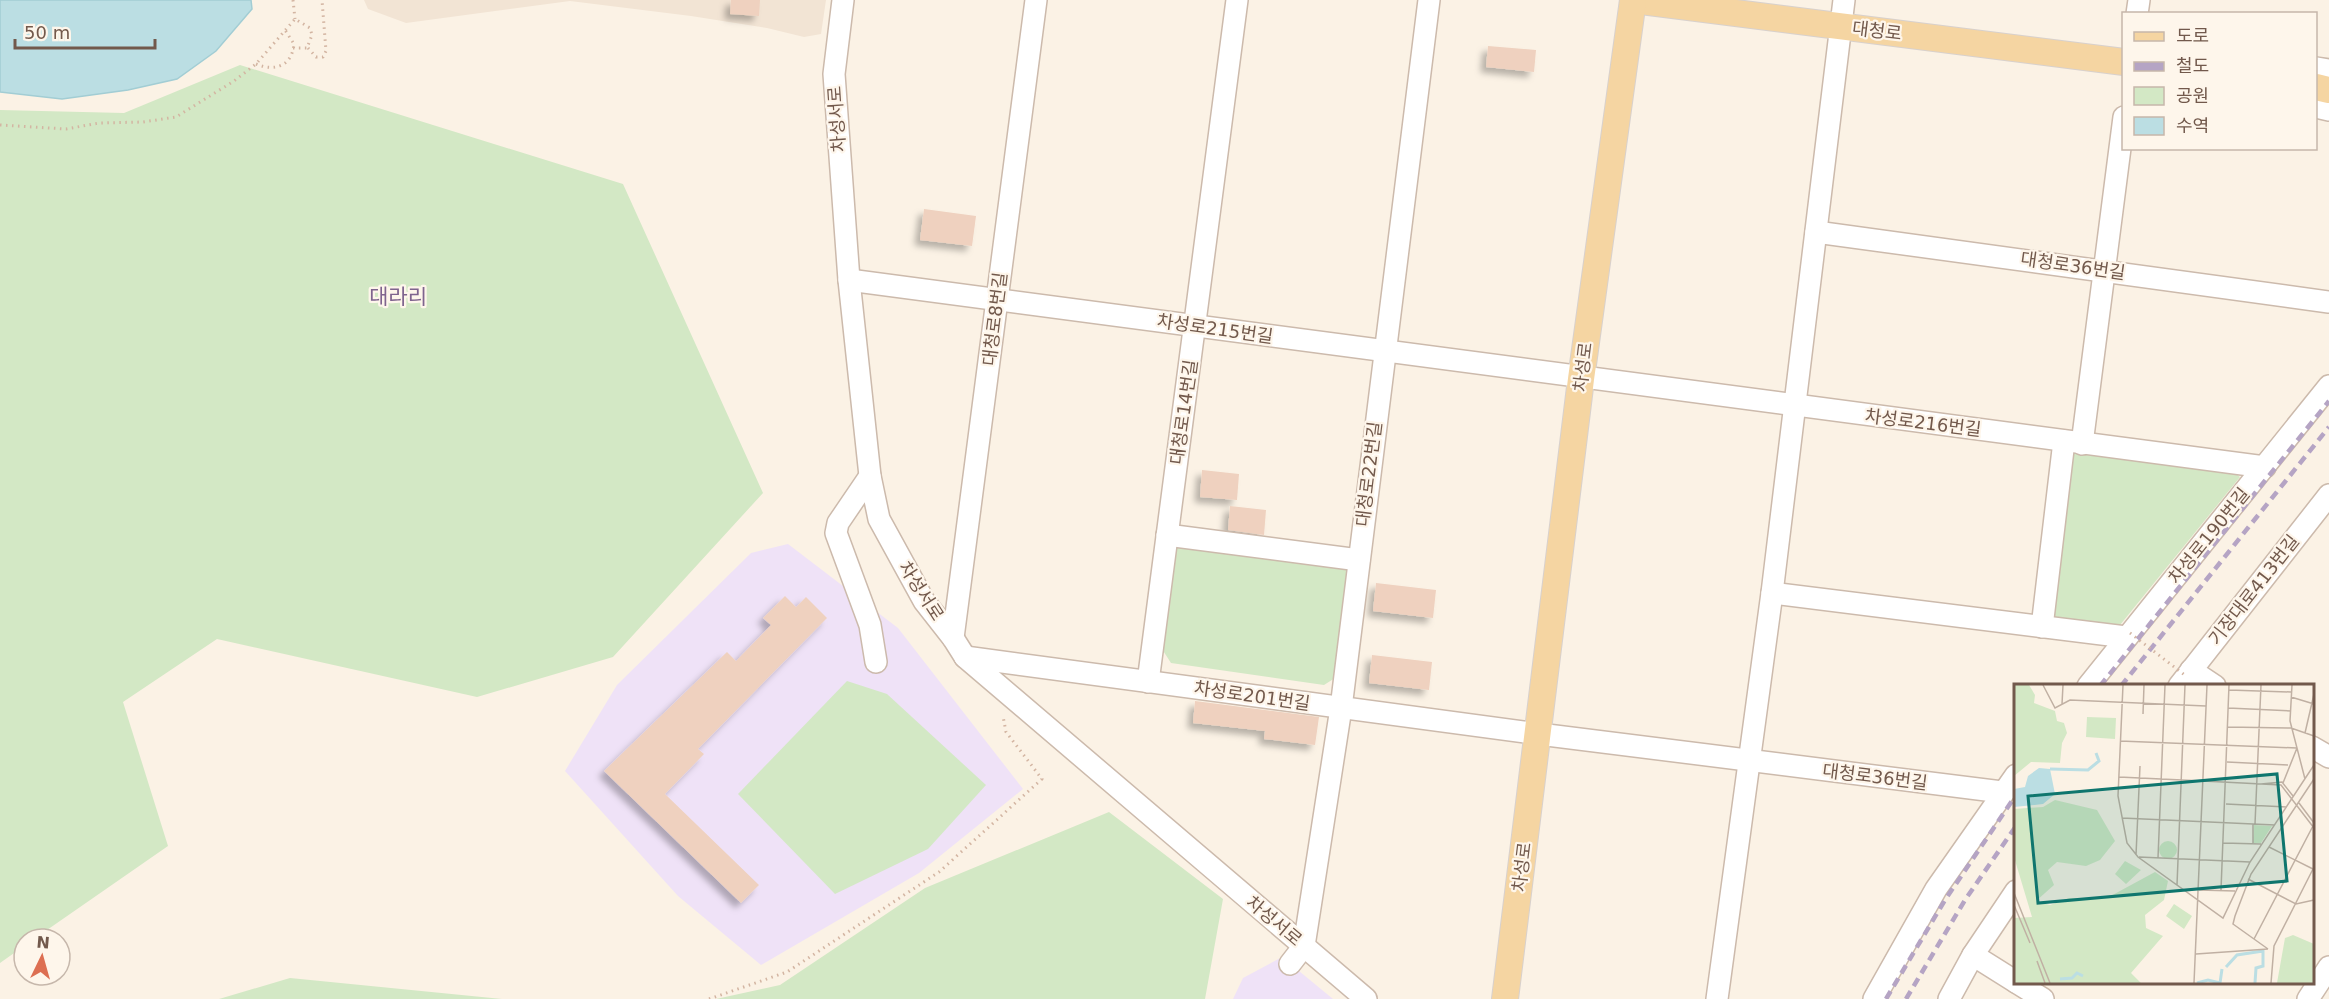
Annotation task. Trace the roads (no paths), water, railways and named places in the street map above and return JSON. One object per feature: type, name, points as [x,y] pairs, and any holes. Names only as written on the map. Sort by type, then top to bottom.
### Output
[{"type":"main road","name":"대청로","points":[[1632,0],[2122,62]]},
{"type":"main road","name":"차성로","points":[[1504,999],[1539,734],[1581,379],[1632,0]]},
{"type":"street","name":"차성서로","points":[[843,0],[834,74],[849,280],[870,476],[879,519],[924,601],[965,657],[1366,999]]},
{"type":"street","name":"대청로8번길","points":[[953,638],[1036,0]]},
{"type":"street","name":"대청로14번길","points":[[1148,682],[1237,0]]},
{"type":"street","name":"대청로22번길","points":[[1304,946],[1341,708],[1429,0]]},
{"type":"street","points":[[1717,999],[1772,593],[1844,0]]},
{"type":"street","points":[[2042,627],[2104,270],[2122,132]]},
{"type":"street","name":"대청로36번길","points":[[1816,232],[2329,302]]},
{"type":"street","name":"차성로215번길","points":[[849,280],[1581,379]]},
{"type":"street","name":"차성로216번길","points":[[1581,379],[2265,467]]},
{"type":"street","name":"차성로190번길","points":[[2090,684],[2329,386]]},
{"type":"street","points":[[870,476],[838,523],[836,533],[870,625],[876,662]]},
{"type":"street","name":"기장대로413번길","points":[[2185,677],[2329,495]]},
{"type":"street","points":[[1167,535],[1359,560]]},
{"type":"street","points":[[1772,593],[2042,627],[2128,635]]},
{"type":"street","name":"차성로201번길","points":[[965,657],[1539,734]]},
{"type":"street","points":[[2185,677],[2208,684]]},
{"type":"street","points":[[1539,734],[1748,761]]},
{"type":"street","points":[[2314,748],[2329,757]]},
{"type":"street","name":"대청로36번길","points":[[1748,761],[2002,792]]},
{"type":"street","points":[[1874,999],[1935,889],[2014,777]]},
{"type":"street","points":[[1949,999],[1973,955],[2014,894]]},
{"type":"street","points":[[1290,964],[1304,946]]},
{"type":"street","points":[[1973,955],[2014,981]]},
{"type":"street","points":[[2308,999],[2329,967]]},
{"type":"street","points":[[2019,984],[2043,999]]},
{"type":"water","points":[[0,0],[251,0],[252,9],[216,51],[177,79],[128,90],[62,99],[0,92]]},
{"type":"railway","points":[[2102,684],[2329,401]]},
{"type":"railway","points":[[2123,684],[2329,427]]},
{"type":"railway","points":[[1886,999],[1945,900],[2014,798]]},
{"type":"railway","points":[[1906,999],[1965,900],[2014,829]]},
{"type":"district","name":"대라리","points":[[398,297]]}]
